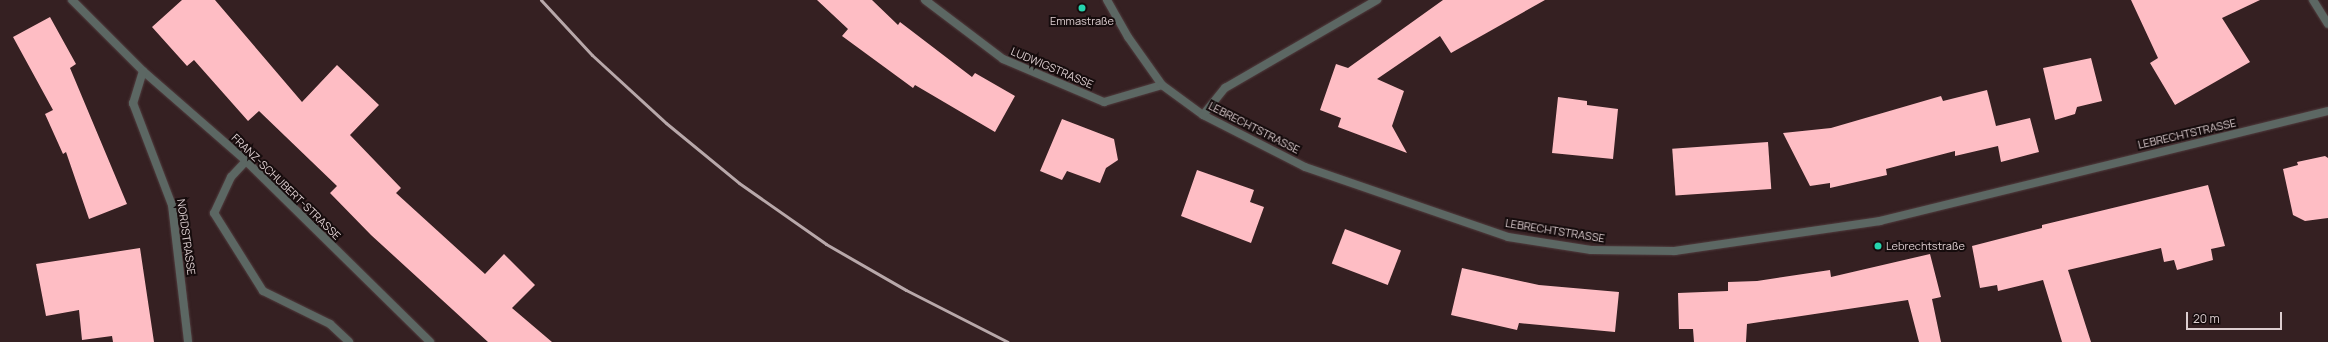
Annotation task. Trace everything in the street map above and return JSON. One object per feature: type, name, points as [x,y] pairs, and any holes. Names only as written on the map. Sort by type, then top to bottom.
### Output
[{"type":"street","name":"FRANZ-SCHUBERT-STRASSE","points":[[72,0],[143,71],[246,161],[430,342]]},
{"type":"street","name":"LUDWIGSTRASSE","points":[[925,0],[1003,59],[1104,102],[1162,85]]},
{"type":"street","name":"LEBRECHTSTRASSE","points":[[1107,0],[1128,37],[1162,85],[1203,115],[1305,166],[1508,236],[1591,250],[1675,251],[1920,212],[2328,111]]},
{"type":"street","points":[[1203,115],[1225,88],[1377,0]]},
{"type":"street","points":[[2314,0],[2328,24]]},
{"type":"street","name":"NORDSTRASSE","points":[[143,71],[133,103],[172,205],[188,342]]},
{"type":"street","points":[[246,161],[231,177],[214,213],[263,291],[330,324],[349,342]]},
{"type":"building","points":[[182,0],[215,0],[302,102],[337,65],[379,105],[350,135],[401,188],[396,193],[485,274],[504,254],[535,285],[512,308],[552,342],[488,342],[371,235],[330,193],[337,186],[259,111],[248,121],[194,60],[187,66],[152,27]]},
{"type":"building","points":[[817,0],[872,0],[898,25],[900,22],[972,77],[975,73],[1015,96],[995,132],[915,85],[913,88],[842,36],[848,29]]},
{"type":"building","points":[[1443,0],[1545,0],[1451,53],[1440,36],[1377,79],[1404,91],[1392,126],[1407,153],[1338,127],[1341,118],[1320,110],[1336,64],[1348,68]]},
{"type":"building","points":[[2131,0],[2260,0],[2222,18],[2250,62],[2175,105],[2150,63],[2158,58]]},
{"type":"building","points":[[50,17],[76,64],[70,68],[127,204],[89,219],[66,152],[63,154],[45,114],[53,110],[13,37]]},
{"type":"building","points":[[2091,58],[2102,101],[2077,107],[2075,114],[2055,120],[2043,68]]},
{"type":"building","points":[[1987,90],[1996,126],[2030,118],[2039,152],[2001,162],[1998,146],[1955,156],[1955,151],[1886,169],[1887,175],[1830,188],[1830,183],[1810,186],[1783,133],[1831,128],[1941,96],[1943,101]]},
{"type":"building","points":[[1558,97],[1587,101],[1587,105],[1618,109],[1613,159],[1552,153]]},
{"type":"building","points":[[1062,119],[1114,139],[1118,160],[1106,168],[1100,183],[1067,171],[1062,180],[1040,171]]},
{"type":"building","points":[[1768,142],[1771,189],[1676,196],[1672,149]]},
{"type":"building","points":[[2325,156],[2328,158],[2328,218],[2305,221],[2293,215],[2283,169],[2298,165],[2297,162]]},
{"type":"building","points":[[1197,170],[1254,190],[1250,202],[1264,207],[1251,243],[1181,216]]},
{"type":"building","points":[[2208,185],[2225,246],[2211,249],[2213,260],[2177,270],[2174,260],[2164,262],[2161,248],[2068,270],[2091,342],[2062,342],[2043,280],[1998,291],[1997,285],[1980,288],[1972,246],[2042,228],[2042,225]]},
{"type":"building","points":[[1345,229],[1401,251],[1388,285],[1332,264]]},
{"type":"building","points":[[140,248],[154,342],[113,342],[112,336],[82,340],[79,310],[46,316],[36,264]]},
{"type":"building","points":[[1930,254],[1941,297],[1932,299],[1941,342],[1919,342],[1908,300],[1747,324],[1746,342],[1694,342],[1693,329],[1679,329],[1678,293],[1728,291],[1728,282],[1757,281],[1830,270],[1831,277]]},
{"type":"building","points":[[1462,268],[1539,285],[1619,292],[1615,332],[1519,323],[1517,330],[1451,315]]},
{"type":"railway","points":[[541,0],[592,55],[666,123],[739,183],[826,244],[906,290],[1008,342]]},
{"type":"place","name":"Emmastraße","points":[[1082,8]]},
{"type":"place","name":"Lebrechtstraße","points":[[1878,246]]}]
